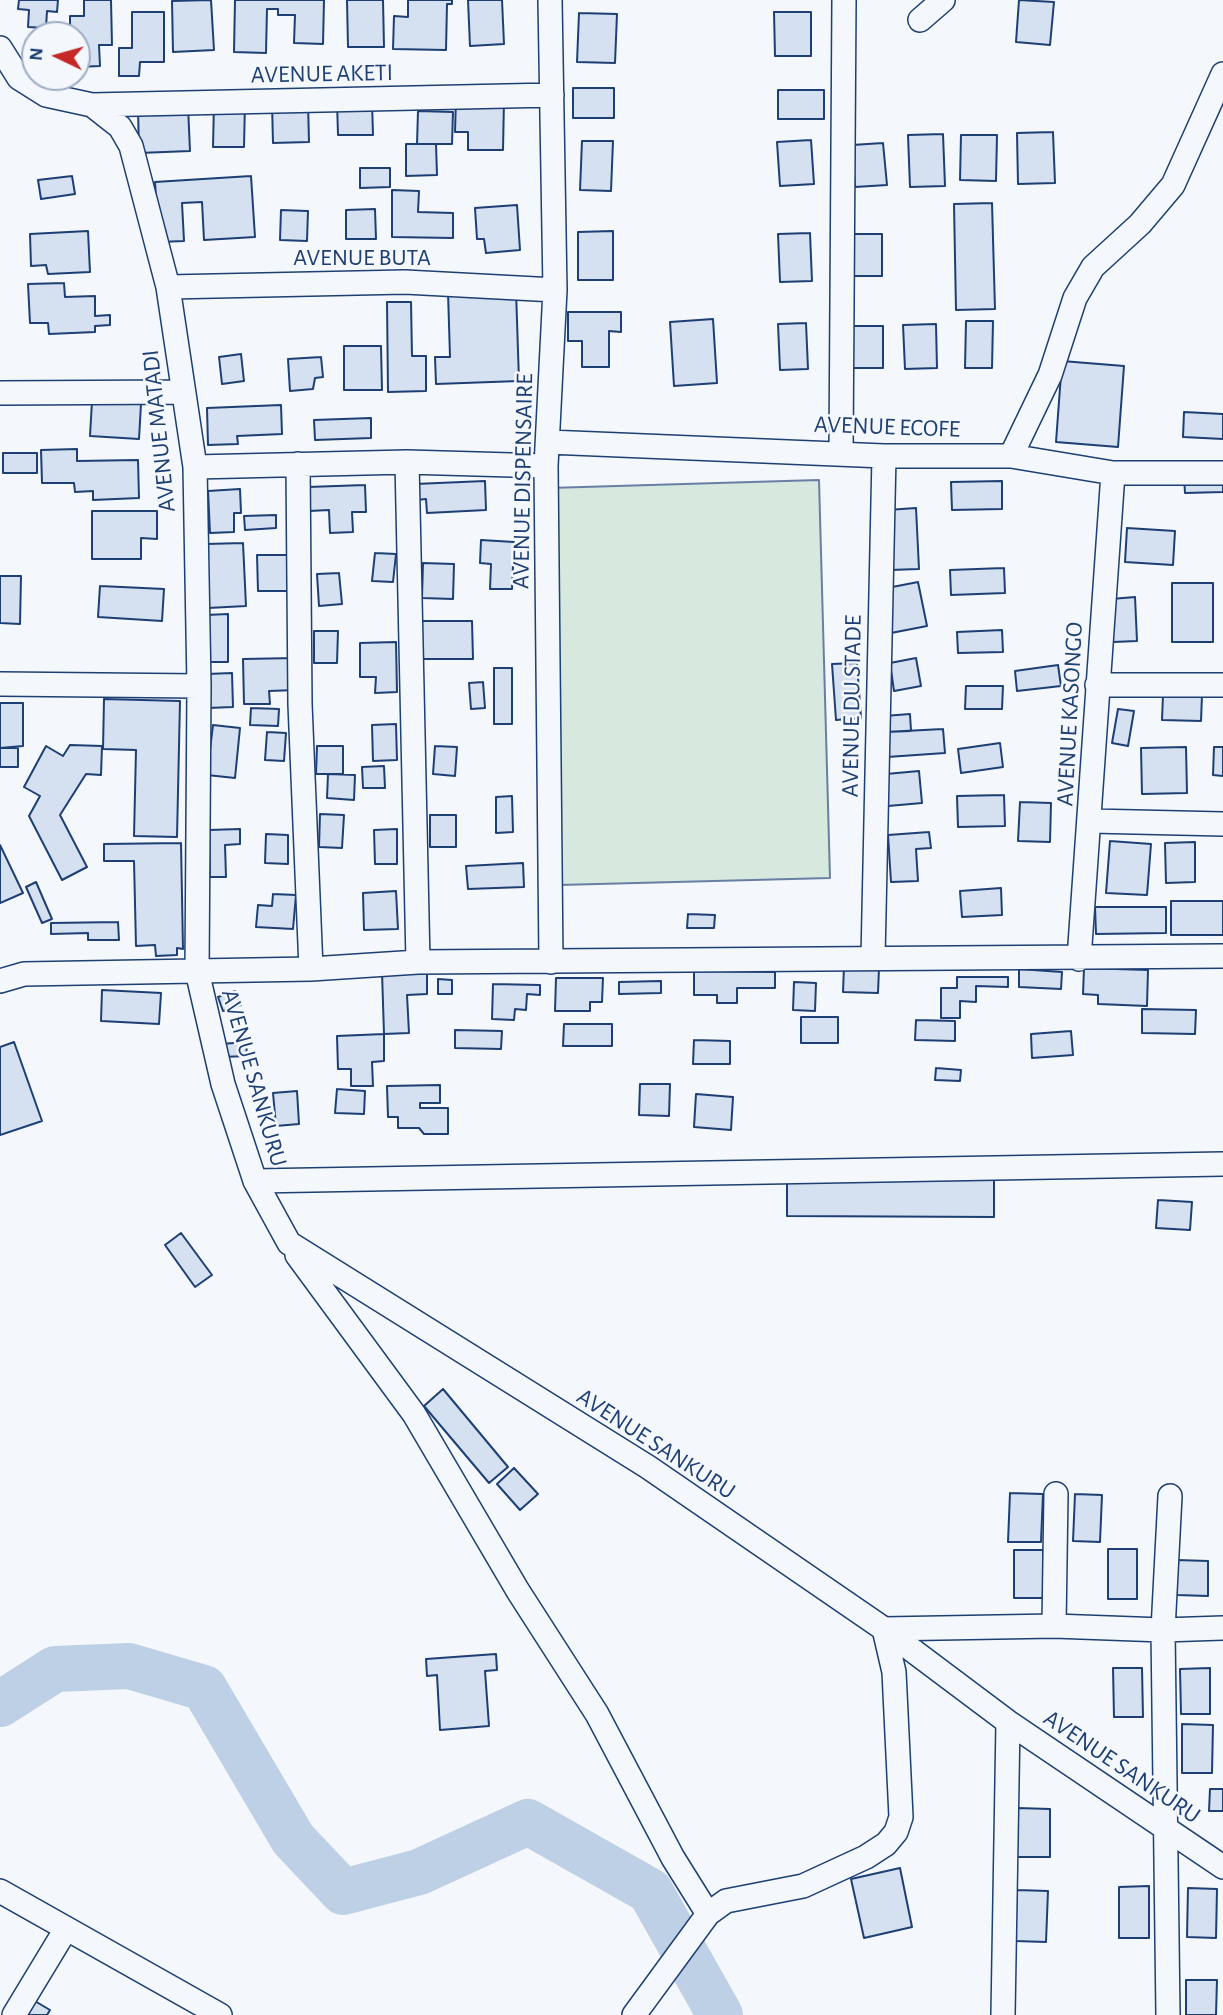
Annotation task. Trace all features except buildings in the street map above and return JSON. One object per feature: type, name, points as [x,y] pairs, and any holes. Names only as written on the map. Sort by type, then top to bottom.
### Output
[{"type":"street","name":"AVENUE DISPENSAIRE","points":[[551,0],[555,290],[546,466],[551,962]]},
{"type":"street","points":[[841,453],[844,0]]},
{"type":"street","points":[[920,20],[943,0]]},
{"type":"street","name":"AVENUE MATADI","points":[[0,48],[19,78],[46,95],[92,105],[120,127],[131,146],[168,287],[195,467],[199,686],[197,971]]},
{"type":"street","points":[[1011,456],[1050,375],[1075,298],[1093,267],[1140,225],[1172,184],[1202,125],[1223,74]]},
{"type":"street","name":"AVENUE AKETI","points":[[92,105],[552,95]]},
{"type":"street","name":"AVENUE BUTA","points":[[168,287],[405,282],[555,290]]},
{"type":"street","points":[[0,393],[182,392]]},
{"type":"street","name":"AVENUE ECOFE","points":[[548,442],[884,456],[1011,456],[1113,473],[1223,473]]},
{"type":"street","name":"AVENUE DU STADE","points":[[873,957],[884,456]]},
{"type":"street","points":[[195,467],[407,461],[546,466]]},
{"type":"street","points":[[407,461],[418,962]]},
{"type":"street","points":[[298,464],[300,704],[311,969]]},
{"type":"street","name":"AVENUE KASONGO","points":[[1079,959],[1091,821],[1097,685],[1113,473]]},
{"type":"street","points":[[0,684],[199,686]]},
{"type":"street","points":[[1097,685],[1223,685]]},
{"type":"street","points":[[1091,821],[1223,824]]},
{"type":"street","points":[[0,981],[24,974],[311,969],[418,962],[1223,956]]},
{"type":"street","name":"AVENUE SANKURU","points":[[197,971],[223,1084],[255,1181],[289,1243],[648,1467],[884,1629],[1008,1722],[1165,1828],[1212,1852],[1223,1867]]},
{"type":"street","points":[[255,1181],[1223,1164]]},
{"type":"street","points":[[289,1243],[414,1414],[518,1591],[597,1714],[673,1858],[708,1914]]},
{"type":"street","points":[[1054,1626],[1056,1494]]},
{"type":"street","points":[[1168,2015],[1163,1630],[1170,1496]]},
{"type":"street","points":[[634,2015],[708,1914],[726,1901],[803,1886],[849,1866],[887,1844],[896,1832],[901,1817],[894,1672],[884,1629],[1054,1626],[1163,1630],[1223,1628]]},
{"type":"street","points":[[1003,2015],[1008,1722]]},
{"type":"street","points":[[0,1891],[196,2009],[220,2015]]},
{"type":"street","points":[[14,2015],[66,1929]]},
{"type":"shaded area","points":[[819,480],[830,878],[559,885],[549,488]]},
{"type":"waterway","points":[[0,1704],[55,1669],[129,1666],[204,1688],[293,1839],[343,1892],[419,1872],[528,1822],[650,1891],[720,2015]]}]
